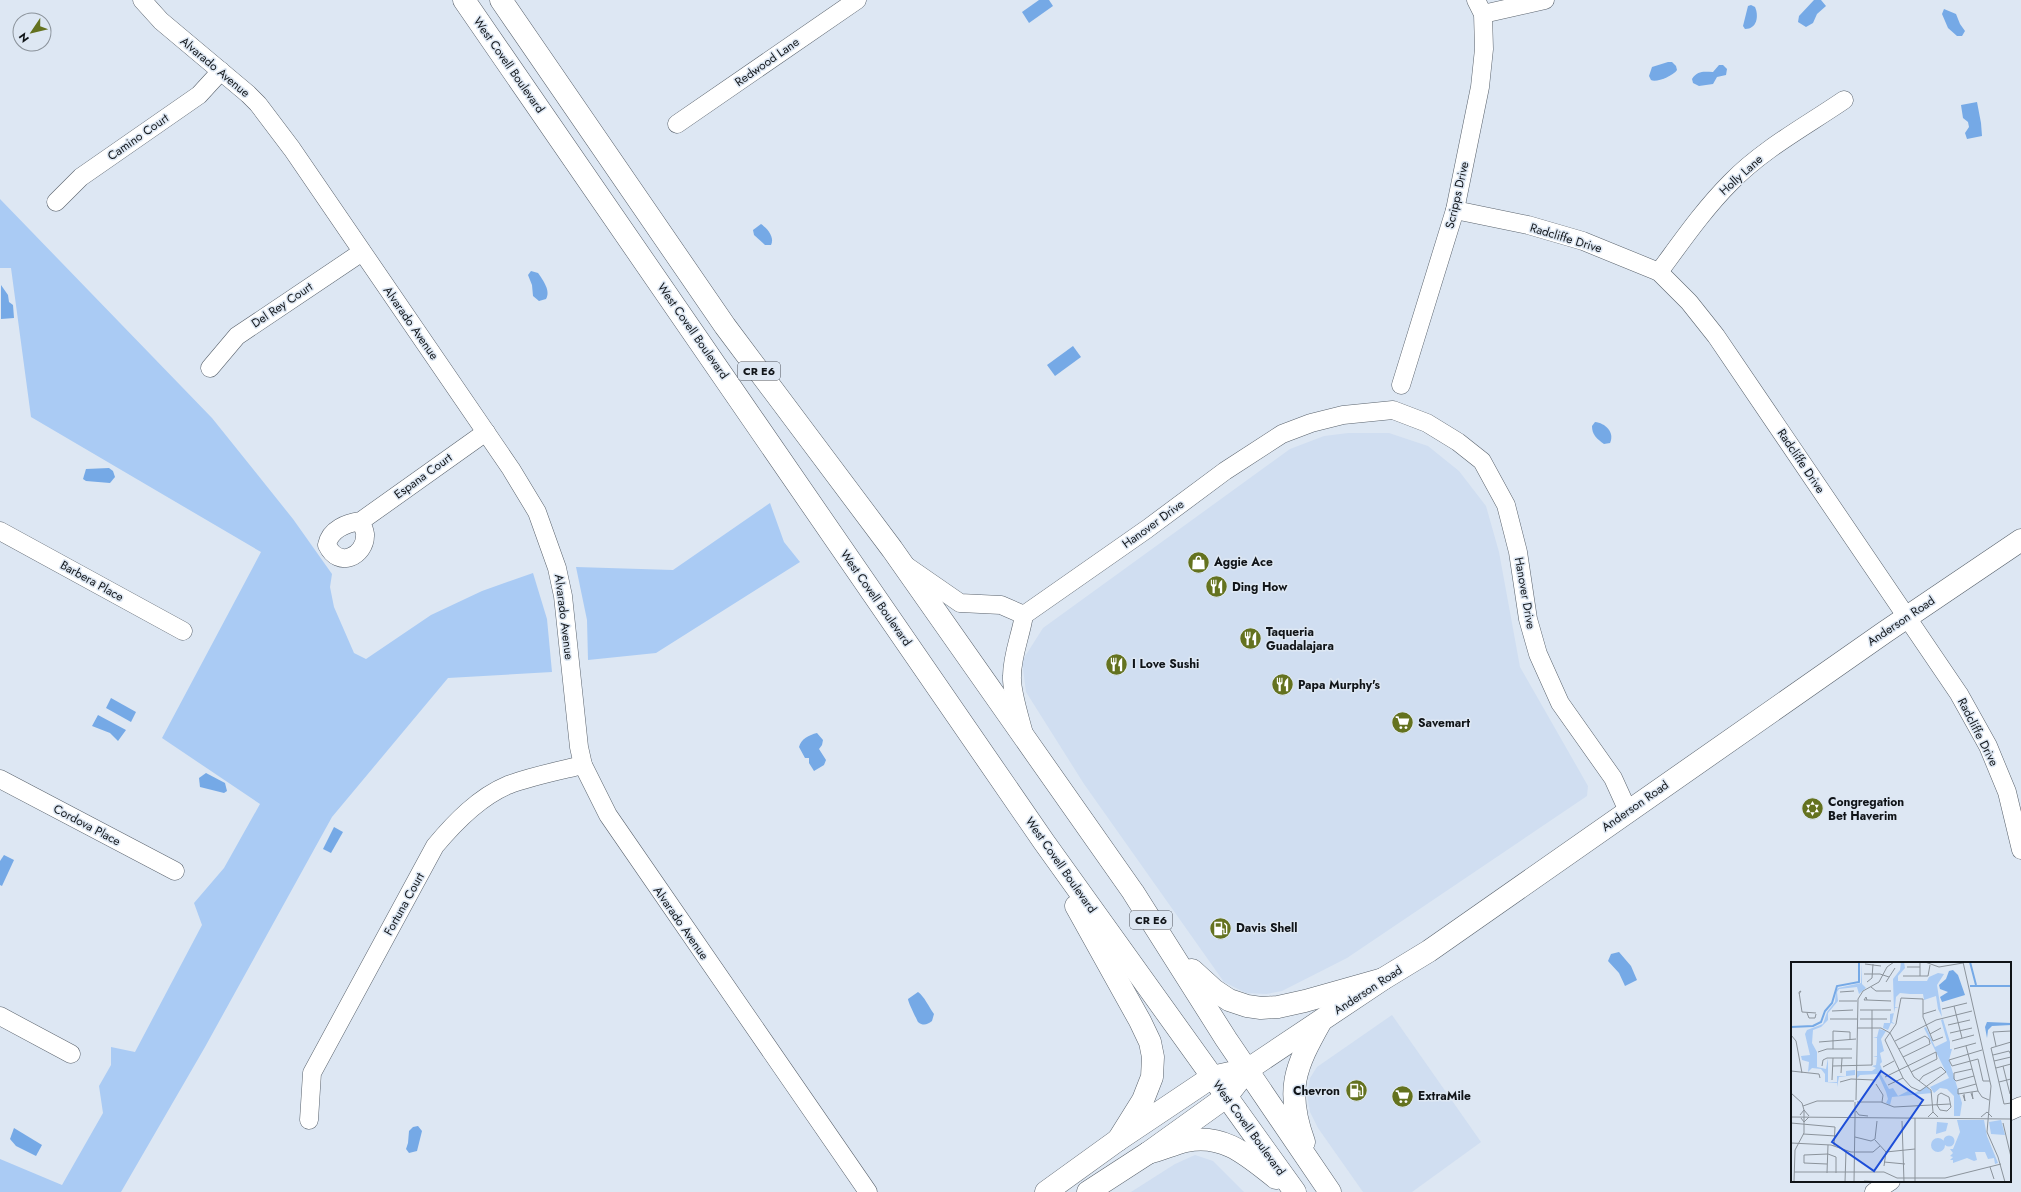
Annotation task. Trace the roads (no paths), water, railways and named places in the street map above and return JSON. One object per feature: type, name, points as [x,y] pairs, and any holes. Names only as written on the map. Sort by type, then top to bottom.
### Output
[{"type":"main road","name":"West Covell Boulevard","points":[[464,0],[1044,842],[1295,1192]]},
{"type":"main road","name":"CR E6","points":[[504,4],[725,326],[901,563],[1129,886],[1172,951],[1226,1039],[1330,1192]]},
{"type":"main road","name":"Anderson Road","points":[[1088,1192],[1148,1153],[1226,1097],[1247,1070],[1383,979],[1429,951],[1908,616],[2021,540]]},
{"type":"main road","points":[[1044,842],[1085,924],[1140,1021],[1152,1050],[1152,1077],[1137,1111],[1118,1140]]},
{"type":"main road","points":[[1172,951],[1214,990],[1229,1000],[1247,1006],[1261,1008],[1298,1002],[1383,979]]},
{"type":"main road","points":[[1312,1165],[1300,1131],[1293,1092],[1302,1054],[1321,1021]]},
{"type":"main road","name":"Anderson Road","points":[[1046,1192],[1118,1140],[1212,1077],[1247,1070]]},
{"type":"main road","points":[[1148,1153],[1185,1141],[1199,1139],[1216,1140],[1241,1152],[1295,1192]]},
{"type":"street","name":"Alvarado Avenue","points":[[142,0],[161,21],[258,104],[292,149],[511,469],[537,512],[557,568],[563,596],[574,703],[583,765],[595,790],[613,822],[868,1192]]},
{"type":"street","name":"Redwood Lane","points":[[677,124],[857,0]]},
{"type":"street","points":[[1479,7],[1545,0]]},
{"type":"street","name":"Scripps Drive","points":[[1401,385],[1455,210],[1480,87],[1484,50],[1479,7]]},
{"type":"street","name":"Camino Court","points":[[56,202],[81,177],[199,94],[221,71]]},
{"type":"street","name":"Holly Lane","points":[[1659,272],[1703,213],[1731,181],[1764,154],[1844,100]]},
{"type":"street","name":"Radcliffe Drive","points":[[1455,210],[1528,225],[1583,241],[1659,272],[1689,302],[1716,336],[1886,587],[1908,616],[1959,694],[2014,790],[2021,850]]},
{"type":"street","name":"Del Rey Court","points":[[210,368],[237,336],[362,252]]},
{"type":"street","name":"Hanover Drive","points":[[1024,615],[1147,529],[1225,471],[1282,434],[1311,423],[1343,415],[1393,410],[1427,423],[1458,442],[1482,462],[1506,505],[1518,552],[1528,619],[1538,654],[1560,703],[1613,778],[1628,811]]},
{"type":"street","name":"Espana Court","points":[[360,521],[486,432]]},
{"type":"street","name":"Barbera Place","points":[[0,532],[183,632]]},
{"type":"street","points":[[901,563],[960,603],[1001,605],[1024,615],[1020,638],[1014,656],[1011,677],[1025,737]]},
{"type":"street","name":"Fortuna Court","points":[[309,1120],[312,1073],[436,846],[465,814],[485,799],[507,786],[583,765]]},
{"type":"street","name":"Cordova Place","points":[[0,779],[175,871]]},
{"type":"street","points":[[0,1016],[70,1054]]},
{"type":"street","points":[[2011,1111],[2021,1106]]},
{"type":"street","points":[[1874,1192],[1889,1182]]},
{"type":"place","name":"Aggie Ace","points":[[1199,562]]},
{"type":"place","name":"Ding How","points":[[1217,587]]},
{"type":"place","name":"Taqueria Guadalajara","points":[[1251,639]]},
{"type":"place","name":"I Love Sushi","points":[[1116,664]]},
{"type":"place","name":"Papa Murphy's","points":[[1283,685]]},
{"type":"place","name":"Savemart","points":[[1403,723]]},
{"type":"place","name":"Congregation Bet Haverim","points":[[1813,809]]},
{"type":"place","name":"Davis Shell","points":[[1221,928]]},
{"type":"place","name":"Chevron","points":[[1356,1091]]},
{"type":"place","name":"ExtraMile","points":[[1402,1096]]}]
